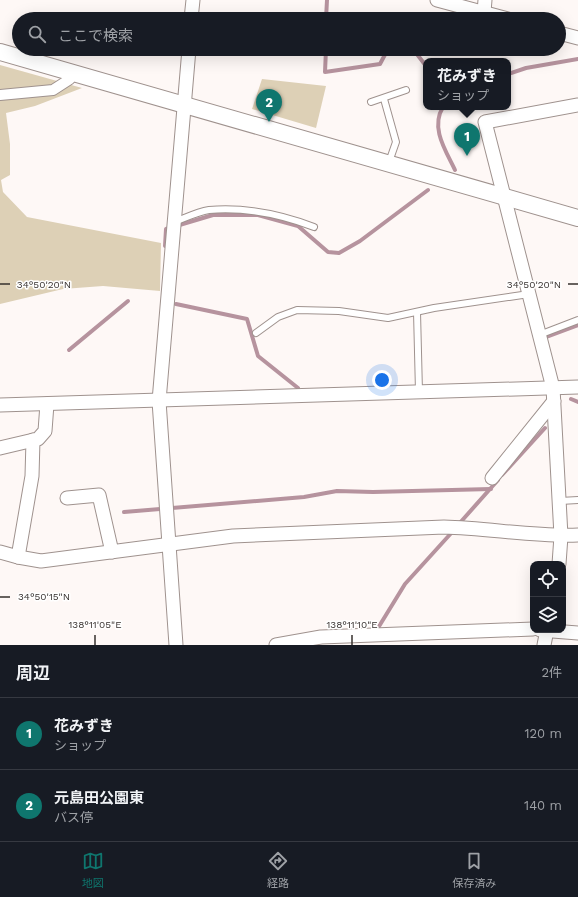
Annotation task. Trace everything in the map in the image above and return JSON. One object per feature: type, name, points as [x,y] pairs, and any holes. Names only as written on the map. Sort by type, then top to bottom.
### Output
[{"type":"street","points":[[192,12],[193,0]]},
{"type":"street","points":[[437,0],[485,6],[496,12]]},
{"type":"street","points":[[566,35],[578,38]]},
{"type":"street","points":[[0,52],[12,55]]},
{"type":"street","points":[[14,56],[578,218]]},
{"type":"street","points":[[176,645],[159,401],[188,56]]},
{"type":"street","points":[[0,95],[53,90],[70,78]]},
{"type":"street","points":[[559,561],[561,536],[560,501],[554,394],[484,122],[578,105]]},
{"type":"street","points":[[0,405],[420,392],[554,394],[578,387]]},
{"type":"street","points":[[492,478],[554,394]]},
{"type":"street","points":[[0,448],[38,439],[45,431],[47,404]]},
{"type":"street","points":[[18,557],[32,476],[33,440]]},
{"type":"street","points":[[67,498],[99,495],[112,552]]},
{"type":"street","points":[[0,552],[41,561],[169,546],[233,536],[444,528],[479,528],[561,536],[578,535]]},
{"type":"street","points":[[276,645],[321,637],[530,629]]},
{"type":"street","points":[[566,632],[578,633]]},
{"type":"street","points":[[544,645],[546,633]]},
{"type":"lane","points":[[371,102],[384,99],[406,90]]},
{"type":"lane","points":[[384,99],[396,142],[388,164]]},
{"type":"lane","points":[[174,222],[207,210],[251,210],[288,218],[314,227]]},
{"type":"lane","points":[[256,333],[278,317],[297,310],[339,311],[388,318],[529,294]]},
{"type":"lane","points":[[417,312],[420,392]]},
{"type":"lane","points":[[539,335],[578,320]]},
{"type":"lane","points":[[560,501],[578,500]]},
{"type":"shaded area","points":[[0,65],[82,88],[35,106],[6,113],[10,144],[10,175],[1,180],[3,192],[27,217],[161,243],[160,291],[103,286],[63,289],[0,304]]},
{"type":"shaded area","points":[[262,79],[326,86],[316,128],[252,109]]},
{"type":"waterway","points":[[326,12],[327,0]]},
{"type":"waterway","points":[[326,56],[325,72],[380,64],[384,56]]},
{"type":"waterway","points":[[418,56],[423,62]]},
{"type":"waterway","points":[[511,73],[526,68],[578,59]]},
{"type":"waterway","points":[[442,110],[438,123],[439,131],[444,147],[455,170]]},
{"type":"waterway","points":[[165,246],[166,229],[213,215],[258,215],[298,226],[328,252],[339,253],[360,241],[428,190]]},
{"type":"waterway","points":[[69,350],[128,301]]},
{"type":"waterway","points":[[176,304],[247,319],[258,356],[298,388]]},
{"type":"waterway","points":[[541,339],[578,325]]},
{"type":"waterway","points":[[571,399],[578,402]]},
{"type":"waterway","points":[[502,475],[545,428]]},
{"type":"waterway","points":[[458,525],[498,480]]},
{"type":"waterway","points":[[124,512],[304,497],[337,491],[373,492],[491,489]]},
{"type":"waterway","points":[[378,628],[405,584],[454,530]]},
{"type":"place","name":"元島田公園東","points":[[269,122]]},
{"type":"place","name":"花みずき","points":[[467,156]]}]
